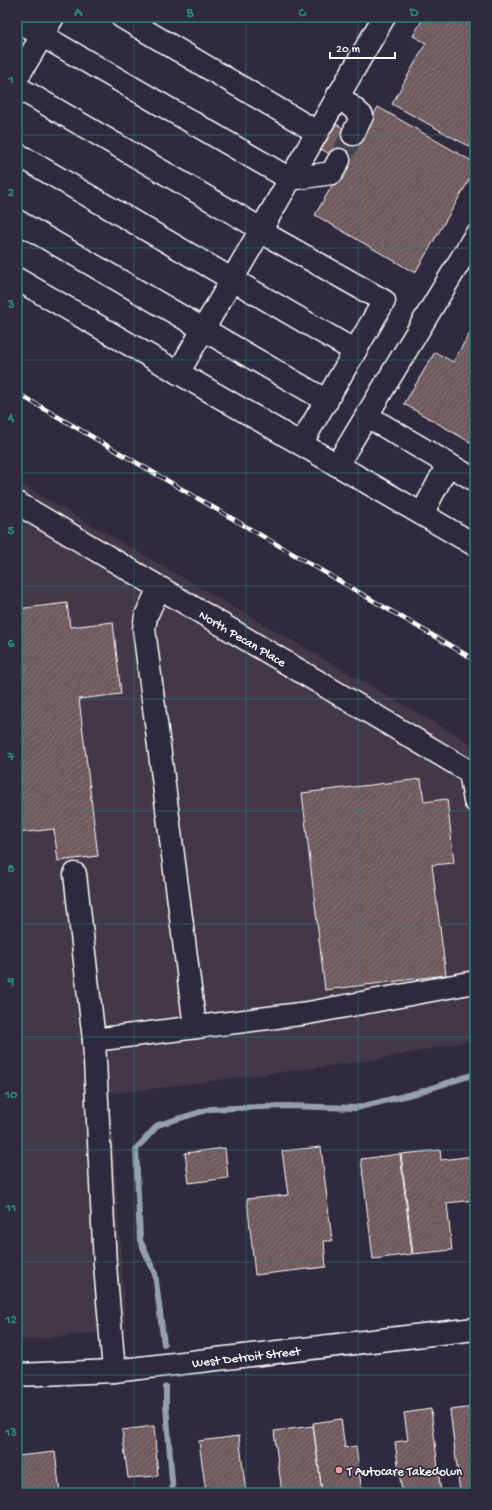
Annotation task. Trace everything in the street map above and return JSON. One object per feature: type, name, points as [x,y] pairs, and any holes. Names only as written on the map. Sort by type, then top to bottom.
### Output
[{"type":"street","points":[[122,17],[317,132]]},
{"type":"street","points":[[178,373],[384,17]]},
{"type":"street","points":[[17,21],[47,26],[290,179],[332,173],[339,160]]},
{"type":"street","points":[[17,78],[47,26]]},
{"type":"street","points":[[17,87],[384,301],[301,444]]},
{"type":"street","points":[[338,95],[362,116],[353,134]]},
{"type":"street","points":[[17,154],[355,351]]},
{"type":"street","points":[[17,221],[327,401]]},
{"type":"street","points":[[337,465],[475,236]]},
{"type":"street","points":[[17,279],[475,545]]},
{"type":"street","points":[[367,416],[475,480]]},
{"type":"street","points":[[422,514],[448,464]]},
{"type":"street","name":"North Pecan Place","points":[[17,503],[470,772],[475,801]]},
{"type":"street","points":[[159,588],[146,616],[144,629],[196,1027]]},
{"type":"street","points":[[75,874],[94,1040],[106,1265],[114,1371]]},
{"type":"street","points":[[94,1040],[308,1013],[475,982]]},
{"type":"street","name":"West Detroit Street","points":[[17,1376],[114,1371],[475,1329]]},
{"type":"shaded area","points":[[17,482],[475,746],[475,1040],[375,1060],[110,1094],[126,1330],[17,1341]]},
{"type":"building","points":[[424,17],[432,20],[433,17],[475,17],[475,138],[470,147],[392,104],[426,43],[413,36]]},
{"type":"building","points":[[378,107],[475,163],[475,170],[415,273],[315,215],[345,163],[321,149],[336,124],[360,138]]},
{"type":"building","points":[[475,324],[475,445],[404,404],[435,352],[453,362]]},
{"type":"building","points":[[67,603],[70,627],[113,622],[121,694],[79,699],[98,856],[58,861],[54,829],[17,833],[17,609]]},
{"type":"building","points":[[421,779],[424,802],[447,799],[454,863],[432,865],[446,975],[325,990],[302,793]]},
{"type":"building","points":[[321,1147],[332,1241],[324,1241],[326,1267],[255,1275],[247,1199],[288,1195],[282,1151]]},
{"type":"building","points":[[225,1148],[228,1178],[189,1183],[185,1153]]},
{"type":"building","points":[[440,1150],[441,1160],[475,1156],[475,1200],[447,1203],[452,1250],[413,1254],[401,1154]]},
{"type":"building","points":[[400,1154],[412,1254],[373,1259],[361,1159]]},
{"type":"building","points":[[475,1407],[475,1493],[460,1493],[450,1410]]},
{"type":"building","points":[[431,1409],[441,1493],[402,1493],[395,1442],[408,1440],[404,1413]]},
{"type":"building","name":"T Autocare Takedown","points":[[341,1419],[345,1448],[356,1446],[362,1493],[322,1493],[313,1423]]},
{"type":"building","points":[[154,1426],[158,1476],[128,1478],[122,1430]]},
{"type":"building","points":[[313,1426],[322,1493],[282,1493],[274,1431]]},
{"type":"building","points":[[239,1436],[246,1493],[206,1493],[199,1441]]},
{"type":"building","points":[[55,1452],[60,1493],[19,1493],[17,1456]]},
{"type":"waterway","points":[[164,1344],[155,1274],[140,1240],[136,1149],[158,1125],[210,1109],[286,1106],[356,1108],[416,1093],[475,1074]]},
{"type":"waterway","points":[[166,1387],[166,1406],[173,1493]]},
{"type":"tunnel","points":[[339,160],[353,134]]},
{"type":"railway","points":[[17,393],[475,660]]},
{"type":"place","name":"T Autocare Takedown","points":[[339,1470]]}]
